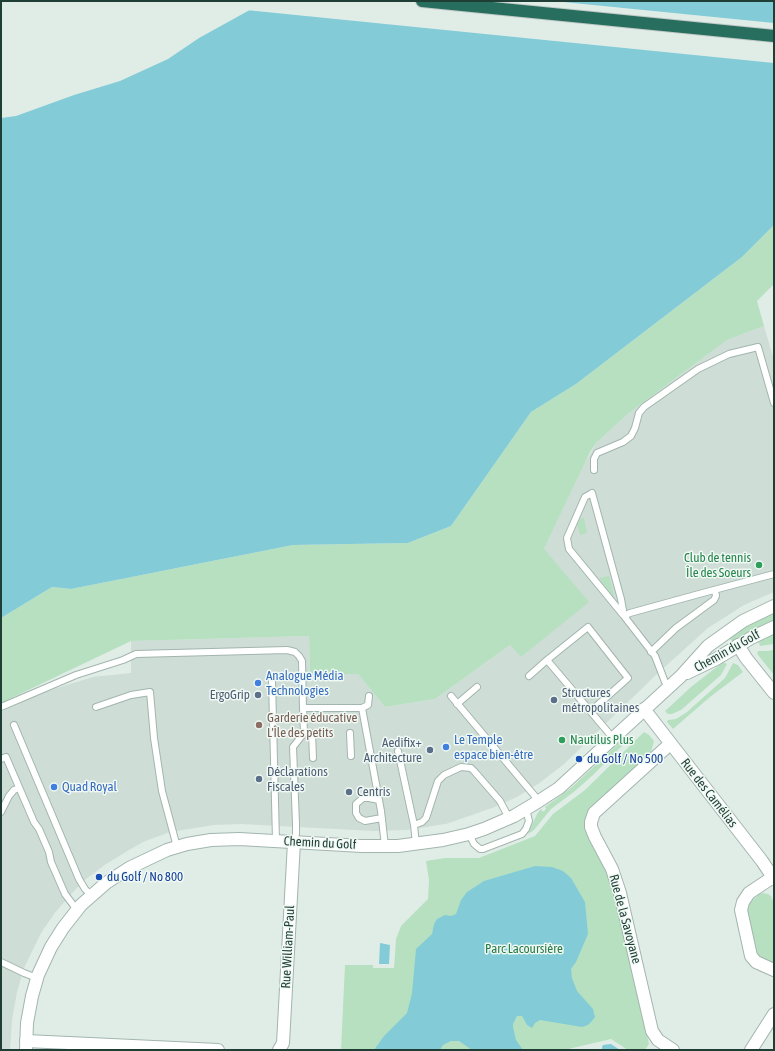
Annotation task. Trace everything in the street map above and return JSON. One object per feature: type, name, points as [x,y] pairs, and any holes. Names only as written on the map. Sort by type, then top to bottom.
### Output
[{"type":"highway","points":[[422,1],[774,36]]},
{"type":"street","name":"Chemin du Golf","points":[[26,1046],[28,1012],[37,978],[51,947],[62,928],[91,895],[129,868],[156,854],[198,842],[224,839],[385,846],[416,844],[469,834],[509,818],[539,801],[568,780],[681,676],[708,646],[724,633],[752,616],[774,606]]},
{"type":"street","name":"Chemin du Golf","points":[[681,676],[716,659],[738,645],[774,626]]},
{"type":"street","points":[[738,645],[746,658],[774,693]]},
{"type":"street","name":"Rue des Camélias","points":[[644,709],[762,861],[773,878],[749,893],[743,902],[741,910],[751,956],[756,962],[774,970]]},
{"type":"street","name":"Rue de la Savoyane","points":[[670,744],[594,813],[591,827],[612,869],[620,893],[652,1030],[658,1040],[673,1050]]},
{"type":"street","name":"Rue William-Paul","points":[[279,1050],[283,1043],[294,842]]},
{"type":"street","points":[[751,1050],[774,1014]]},
{"type":"street","points":[[26,1046],[218,1050]]},
{"type":"lane","points":[[594,470],[594,459],[597,453],[624,442],[631,436],[639,413],[644,407],[698,369],[728,354],[758,346],[774,403]]},
{"type":"lane","points":[[624,616],[621,599],[592,493],[585,497],[567,538],[569,548],[651,652],[658,663],[665,682],[669,687]]},
{"type":"lane","points":[[624,616],[630,613],[774,574]]},
{"type":"lane","points":[[651,652],[676,628],[714,600],[716,596],[714,590]]},
{"type":"lane","points":[[529,676],[588,627],[628,678],[591,711]]},
{"type":"lane","points":[[1,707],[76,675],[136,654],[286,650],[295,652],[302,661],[304,733],[293,746],[296,813],[296,834],[294,842]]},
{"type":"lane","points":[[547,660],[613,738]]},
{"type":"lane","points":[[272,680],[276,841]]},
{"type":"lane","points":[[457,704],[477,687]]},
{"type":"lane","points":[[96,707],[131,694],[150,692],[154,738],[162,791],[177,847]]},
{"type":"lane","points":[[303,708],[362,708],[368,705],[369,696]]},
{"type":"lane","points":[[451,696],[539,801]]},
{"type":"lane","points":[[362,708],[379,800],[385,846]]},
{"type":"lane","points":[[14,725],[80,879],[85,889],[91,895]]},
{"type":"lane","points":[[312,733],[313,758]]},
{"type":"lane","points":[[350,733],[351,756]]},
{"type":"lane","points":[[398,751],[414,824],[416,844]]},
{"type":"lane","points":[[1,759],[6,757],[34,822],[39,828],[49,852],[51,862],[65,894],[77,910]]},
{"type":"lane","points":[[414,824],[422,822],[426,818],[439,779],[444,775],[464,767],[471,768],[479,776],[500,801],[509,818]]},
{"type":"lane","points":[[1,812],[9,796],[14,790],[19,788]]},
{"type":"lane","points":[[379,800],[362,798],[356,804],[355,811],[358,817],[365,821],[382,818]]},
{"type":"lane","points":[[469,834],[474,844],[480,849],[522,834],[525,832],[529,821],[526,809]]},
{"type":"lane","points":[[1,962],[37,978]]},
{"type":"shaded area","points":[[764,326],[774,360],[774,592],[744,605],[708,628],[657,674],[563,765],[538,784],[517,797],[492,808],[446,824],[406,830],[373,831],[241,824],[214,825],[170,832],[143,842],[129,850],[106,864],[86,879],[54,914],[41,933],[24,968],[17,992],[12,1020],[10,1050],[1,1050],[1,712],[44,692],[93,677],[131,673],[131,641],[309,636],[310,674],[358,674],[385,707],[435,699],[510,645],[522,657],[544,549],[584,464],[597,442],[629,413],[727,340]]},
{"type":"green space","points":[[774,225],[774,284],[757,301],[764,326],[727,340],[629,413],[597,442],[590,452],[544,549],[589,602],[521,657],[510,645],[435,699],[385,707],[358,674],[310,674],[309,636],[131,641],[1,703],[1,618],[52,587],[71,589],[293,545],[408,543],[451,526],[531,412],[576,384],[742,257]]},
{"type":"green space","points":[[581,518],[584,518],[587,533],[580,535],[577,524]]},
{"type":"green space","points":[[609,576],[615,599],[600,578]]},
{"type":"green space","points":[[774,613],[774,620],[732,641],[729,638],[754,622]]},
{"type":"green space","points":[[774,634],[774,644],[760,646],[759,643],[757,643]]},
{"type":"green space","points":[[774,650],[774,675],[757,652]]},
{"type":"green space","points":[[723,662],[727,664],[721,675],[681,710],[672,714],[668,714],[665,711],[691,687]]},
{"type":"green space","points":[[733,663],[738,665],[743,672],[710,697],[673,729],[667,722],[668,720],[676,719],[687,712],[725,678]]},
{"type":"green space","name":"Parc Lacoursière","points":[[644,732],[654,741],[651,752],[602,800],[586,828],[587,834],[609,876],[616,898],[649,1044],[645,1050],[628,1050],[611,1039],[564,1050],[341,1050],[345,965],[373,965],[373,968],[394,968],[396,939],[401,926],[428,899],[429,880],[426,861],[445,858],[479,858],[535,836],[553,814],[585,790]]},
{"type":"green space","points":[[620,742],[623,745],[593,775],[551,809],[534,830],[528,834],[537,814],[541,809],[543,812],[546,809],[545,807],[571,788]]},
{"type":"green space","points":[[763,893],[771,896],[774,903],[773,963],[761,959],[758,955],[747,910],[748,905],[759,894]]},
{"type":"water","points":[[266,1],[774,1],[774,225],[742,257],[576,384],[531,412],[451,526],[408,543],[293,545],[71,589],[52,587],[1,618],[1,118],[16,116],[74,95],[120,81],[168,59],[199,38]]},
{"type":"water","points":[[535,866],[552,867],[563,871],[571,878],[585,902],[588,934],[576,962],[571,969],[572,978],[577,991],[593,1009],[595,1017],[592,1021],[588,1025],[582,1027],[540,1020],[535,1023],[532,1028],[527,1025],[522,1016],[517,1016],[513,1027],[516,1040],[523,1050],[472,1050],[459,1041],[451,1041],[443,1045],[440,1050],[374,1050],[384,1036],[407,1013],[412,993],[416,949],[432,934],[434,924],[437,919],[445,915],[451,916],[456,914],[461,900],[467,892],[484,881]]},
{"type":"water","points":[[380,943],[390,945],[389,964],[379,964]]},
{"type":"water","points":[[611,1044],[620,1050],[602,1050],[603,1045]]},
{"type":"pier","points":[[262,1],[553,1],[774,23],[774,63],[246,10]]},
{"type":"place","name":"Club de tennis Île des Soeurs","points":[[759,565]]},
{"type":"place","name":"Analogue Média Technologies","points":[[258,683]]},
{"type":"place","name":"ErgoGrip","points":[[258,695]]},
{"type":"place","name":"Structures métropolitaines","points":[[554,700]]},
{"type":"place","name":"Garderie éducative L'Île des petits","points":[[259,725]]},
{"type":"place","name":"Nautilus Plus","points":[[562,740]]},
{"type":"place","name":"Le Temple espace bien-être","points":[[446,747]]},
{"type":"place","name":"Aedifix+ Architecture","points":[[430,750]]},
{"type":"place","name":"du Golf / No 500","points":[[579,759]]},
{"type":"place","name":"Déclarations Fiscales","points":[[259,779]]},
{"type":"place","name":"Quad Royal","points":[[54,787]]},
{"type":"place","name":"Centris","points":[[349,792]]},
{"type":"place","name":"du Golf / No 800","points":[[99,877]]}]
